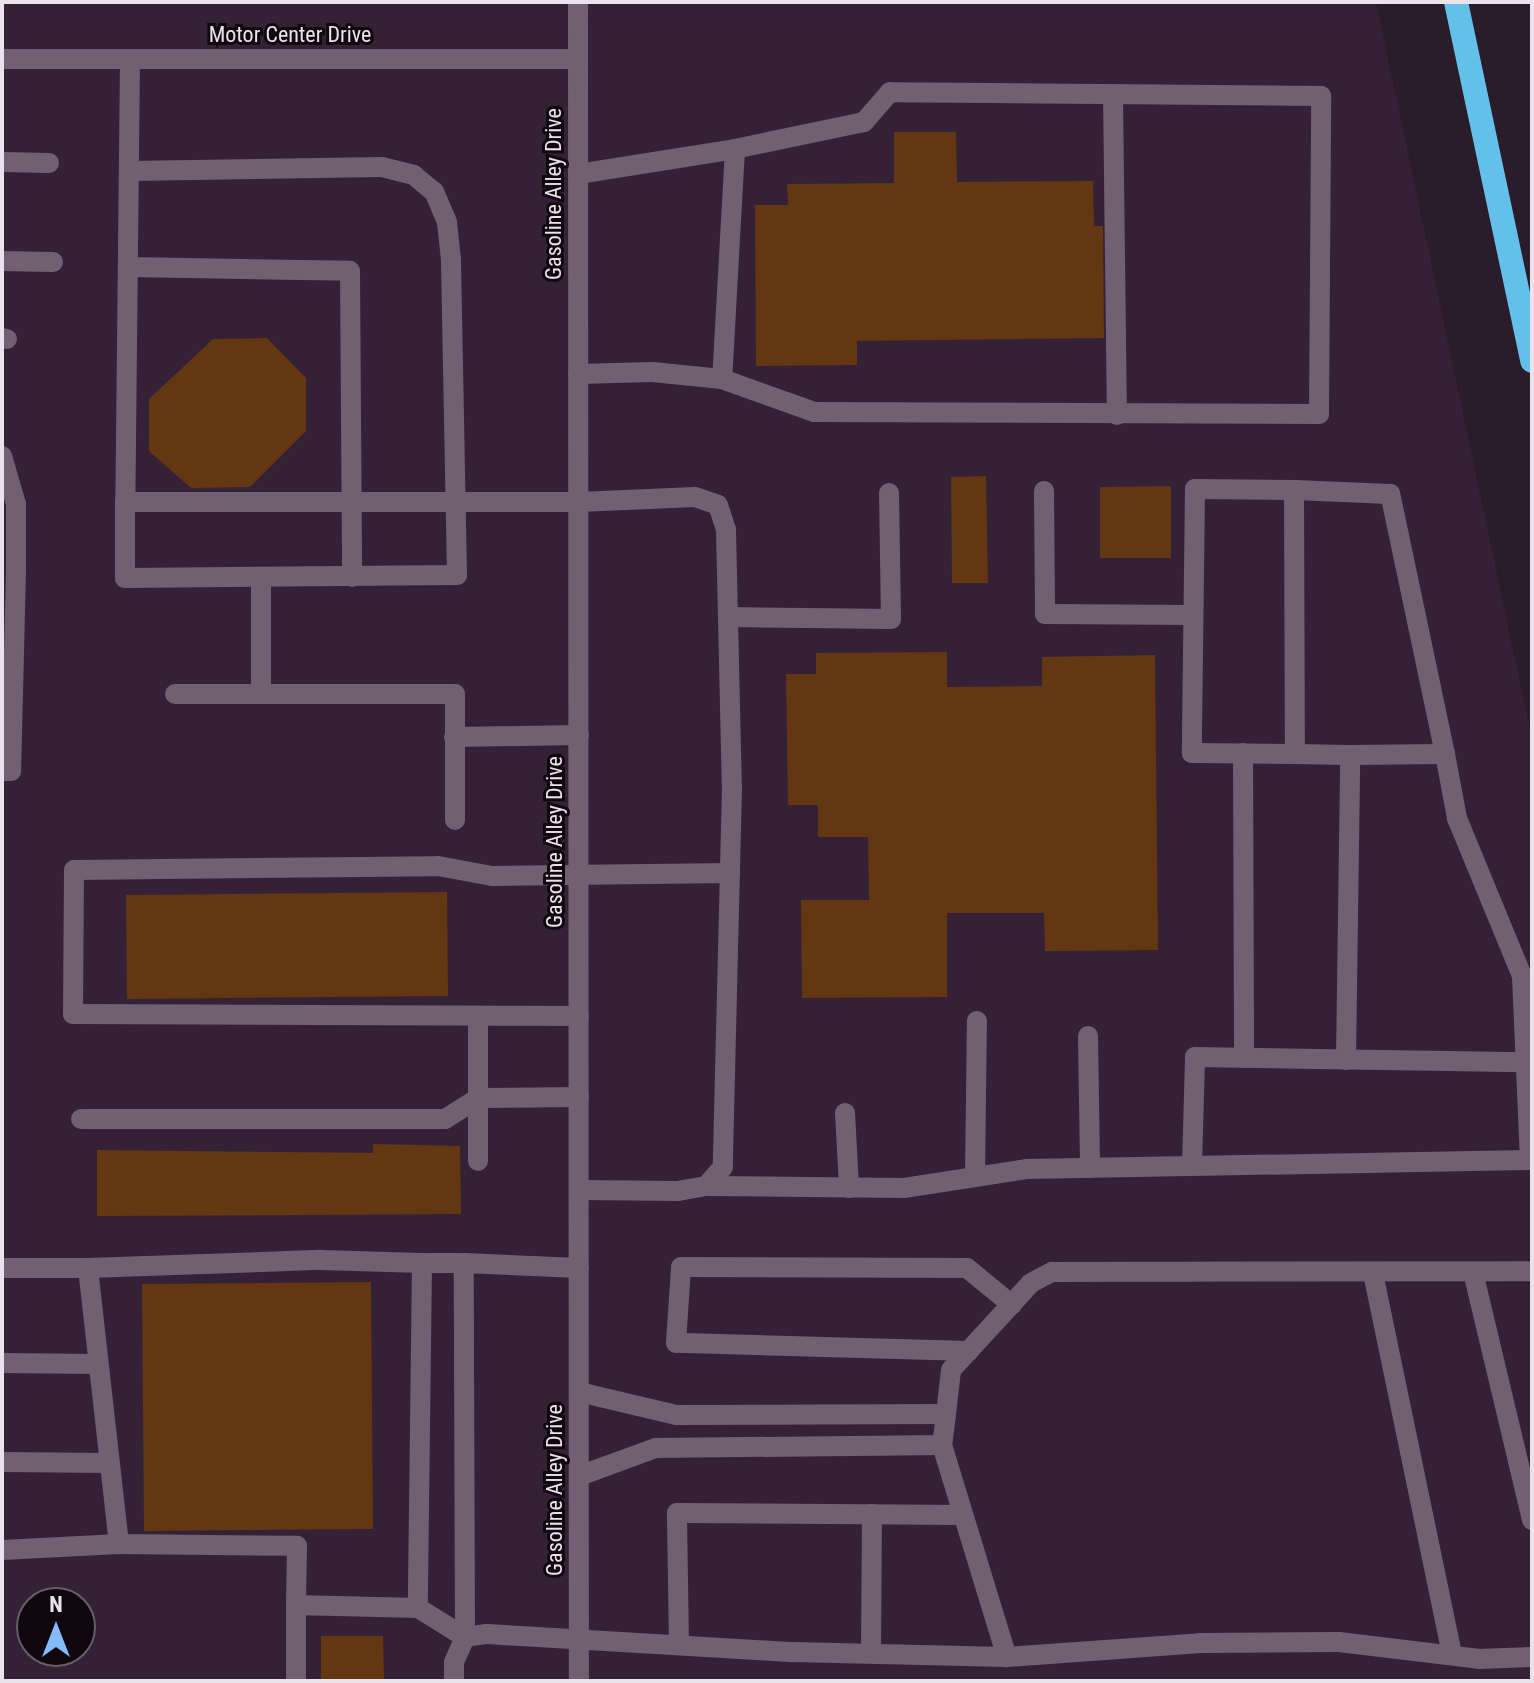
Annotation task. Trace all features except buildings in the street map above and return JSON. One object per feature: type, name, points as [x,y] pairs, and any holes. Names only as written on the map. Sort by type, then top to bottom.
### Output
[{"type":"highway","points":[[1456,2],[1532,361]]},
{"type":"street","name":"Gasoline Alley Drive","points":[[578,2],[579,1681]]},
{"type":"street","name":"Motor Center Drive","points":[[2,59],[578,59]]},
{"type":"street","points":[[130,59],[125,578],[457,575],[451,260],[447,222],[434,192],[414,175],[382,167],[131,171]]},
{"type":"street","points":[[578,174],[735,149],[864,122],[890,92],[1321,96],[1319,414],[814,412],[722,379],[652,372],[578,374]]},
{"type":"street","points":[[1113,94],[1117,415]]},
{"type":"street","points":[[722,379],[735,149]]},
{"type":"street","points":[[2,162],[49,163]]},
{"type":"street","points":[[2,261],[53,262]]},
{"type":"street","points":[[130,267],[350,271],[352,577]]},
{"type":"street","points":[[2,456],[16,504],[9,595],[11,771],[2,771]]},
{"type":"street","points":[[579,1190],[678,1191],[706,1186],[904,1188],[975,1177],[1090,1168],[1530,1160],[1522,976],[1457,818],[1445,754],[1390,494],[1195,489],[1192,753],[1445,754]]},
{"type":"street","points":[[1294,490],[1295,754]]},
{"type":"street","points":[[1044,491],[1045,614],[1193,615]]},
{"type":"street","points":[[728,617],[891,619],[889,493]]},
{"type":"street","points":[[125,502],[578,502],[695,497],[718,505],[726,530],[728,617],[730,873],[727,1138],[723,1167],[706,1186]]},
{"type":"street","points":[[261,577],[261,694]]},
{"type":"street","points":[[175,694],[455,694],[455,820]]},
{"type":"street","points":[[454,737],[579,735]]},
{"type":"street","points":[[1243,753],[1244,1058]]},
{"type":"street","points":[[1346,1060],[1350,755]]},
{"type":"street","points":[[579,1016],[73,1014],[74,870],[438,866],[492,876],[730,873]]},
{"type":"street","points":[[478,1016],[478,1161]]},
{"type":"street","points":[[975,1177],[977,1021]]},
{"type":"street","points":[[1088,1036],[1090,1168]]},
{"type":"street","points":[[1192,1166],[1195,1057],[1526,1062]]},
{"type":"street","points":[[81,1119],[445,1119],[478,1098],[579,1097]]},
{"type":"street","points":[[845,1113],[849,1188]]},
{"type":"street","points":[[2,1268],[321,1260],[579,1268]]},
{"type":"street","points":[[418,1608],[422,1263]]},
{"type":"street","points":[[454,1681],[454,1662],[465,1637],[464,1263]]},
{"type":"street","points":[[969,1351],[676,1343],[681,1267],[967,1268],[1012,1305]]},
{"type":"street","points":[[88,1268],[119,1544]]},
{"type":"street","points":[[1007,1657],[942,1445],[951,1370],[1031,1283],[1052,1272],[1532,1271]]},
{"type":"street","points":[[1473,1272],[1532,1520]]},
{"type":"street","points":[[1373,1273],[1452,1655]]},
{"type":"street","points":[[2,1363],[98,1364]]},
{"type":"street","points":[[579,1392],[676,1415],[946,1414]]},
{"type":"street","points":[[579,1476],[656,1448],[942,1445]]},
{"type":"street","points":[[2,1462],[108,1463]]},
{"type":"street","points":[[679,1645],[677,1513],[963,1515]]},
{"type":"street","points":[[871,1653],[872,1514]]},
{"type":"street","points":[[2,1550],[119,1544],[297,1546],[296,1681]]},
{"type":"street","points":[[296,1605],[418,1608],[465,1637],[1007,1657],[1200,1643],[1339,1642],[1452,1655],[1532,1657]]},
{"type":"shaded area","points":[[2,2],[1376,2],[1532,740],[1532,1681],[2,1681]]}]
